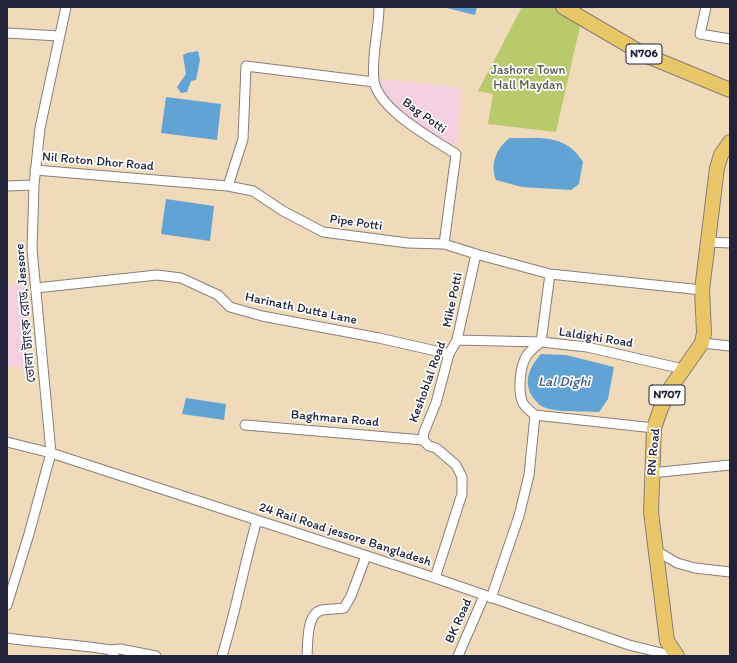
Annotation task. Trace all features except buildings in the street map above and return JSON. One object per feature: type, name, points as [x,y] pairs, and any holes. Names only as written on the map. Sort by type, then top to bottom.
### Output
[{"type":"highway","name":"N706","points":[[563,7],[645,55],[730,90]]},
{"type":"highway","points":[[702,343],[704,333],[702,290],[717,168],[725,159],[730,142]]},
{"type":"highway","name":"RN Road","points":[[676,656],[667,641],[651,512],[651,473],[654,428],[661,408],[682,369],[702,343]]},
{"type":"street","name":"Nil Roton Dhor Road","points":[[66,7],[40,128],[35,170],[228,186]]},
{"type":"street","name":"Bag Potti","points":[[379,7],[374,62],[374,82],[382,98],[396,114],[456,154],[444,244]]},
{"type":"street","points":[[706,7],[700,34],[730,39]]},
{"type":"street","points":[[7,33],[59,36]]},
{"type":"street","points":[[228,186],[243,139],[246,66],[374,82]]},
{"type":"street","name":"ভোলা ট্যাংক রোড, Jessore","points":[[7,605],[30,534],[51,453],[32,249],[35,170]]},
{"type":"street","points":[[7,186],[34,184]]},
{"type":"street","name":"Pipe Potti","points":[[228,186],[253,191],[283,211],[323,232],[408,243],[444,244],[550,274],[702,290]]},
{"type":"street","points":[[708,242],[730,243]]},
{"type":"street","name":"Mike Potti","points":[[476,254],[457,340],[541,342]]},
{"type":"street","points":[[541,342],[550,274]]},
{"type":"street","name":"Harinath Dutta Lane","points":[[36,288],[157,275],[181,278],[218,295],[230,307],[262,316],[379,338],[449,354]]},
{"type":"street","name":"Keshoblal Road","points":[[436,578],[462,494],[462,477],[456,465],[436,448],[429,446],[423,440],[424,432],[436,403],[449,354],[457,340]]},
{"type":"street","name":"Laldighi Road","points":[[535,414],[526,408],[522,402],[521,378],[526,356],[541,342],[587,347],[682,369]]},
{"type":"street","points":[[702,343],[730,346]]},
{"type":"street","points":[[535,414],[654,428]]},
{"type":"street","name":"BK Road","points":[[458,656],[488,597],[519,516],[527,482],[535,414]]},
{"type":"street","name":"Baghmara Road","points":[[245,424],[423,440]]},
{"type":"street","name":"24 Rail Road jessore Bangladesh","points":[[7,442],[51,453],[436,578],[629,645],[676,656]]},
{"type":"street","points":[[651,473],[730,465]]},
{"type":"street","points":[[222,656],[231,627],[245,562],[257,520]]},
{"type":"street","points":[[655,550],[677,563],[695,568],[730,572]]},
{"type":"street","points":[[307,656],[310,626],[313,617],[317,612],[322,610],[344,608],[351,596],[366,556]]},
{"type":"street","points":[[7,638],[112,653],[120,649],[156,656]]},
{"type":"shaded area","points":[[380,79],[461,88],[457,144],[442,143],[397,111],[381,92]]},
{"type":"shaded area","points":[[23,283],[32,370],[22,370],[20,366],[7,367],[7,287]]},
{"type":"green space","name":"Jashore Town Hall Maydan","points":[[522,7],[554,7],[581,22],[556,132],[488,124],[493,94],[478,91]]},
{"type":"water","points":[[443,7],[477,7],[475,15]]},
{"type":"water","points":[[198,51],[200,60],[196,80],[191,81],[187,92],[181,93],[177,87],[186,74],[183,55]]},
{"type":"water","points":[[166,97],[221,104],[217,140],[161,133]]},
{"type":"water","points":[[510,138],[542,138],[560,142],[568,146],[583,162],[579,184],[571,190],[522,187],[496,180],[494,174],[494,162],[498,151]]},
{"type":"water","points":[[166,199],[214,206],[210,241],[161,234]]},
{"type":"water","name":"Lal Dighi","points":[[541,354],[566,355],[614,367],[608,399],[599,412],[557,410],[543,407],[539,404],[529,390],[528,379],[531,369]]},
{"type":"water","points":[[186,398],[226,404],[224,420],[182,414]]}]
